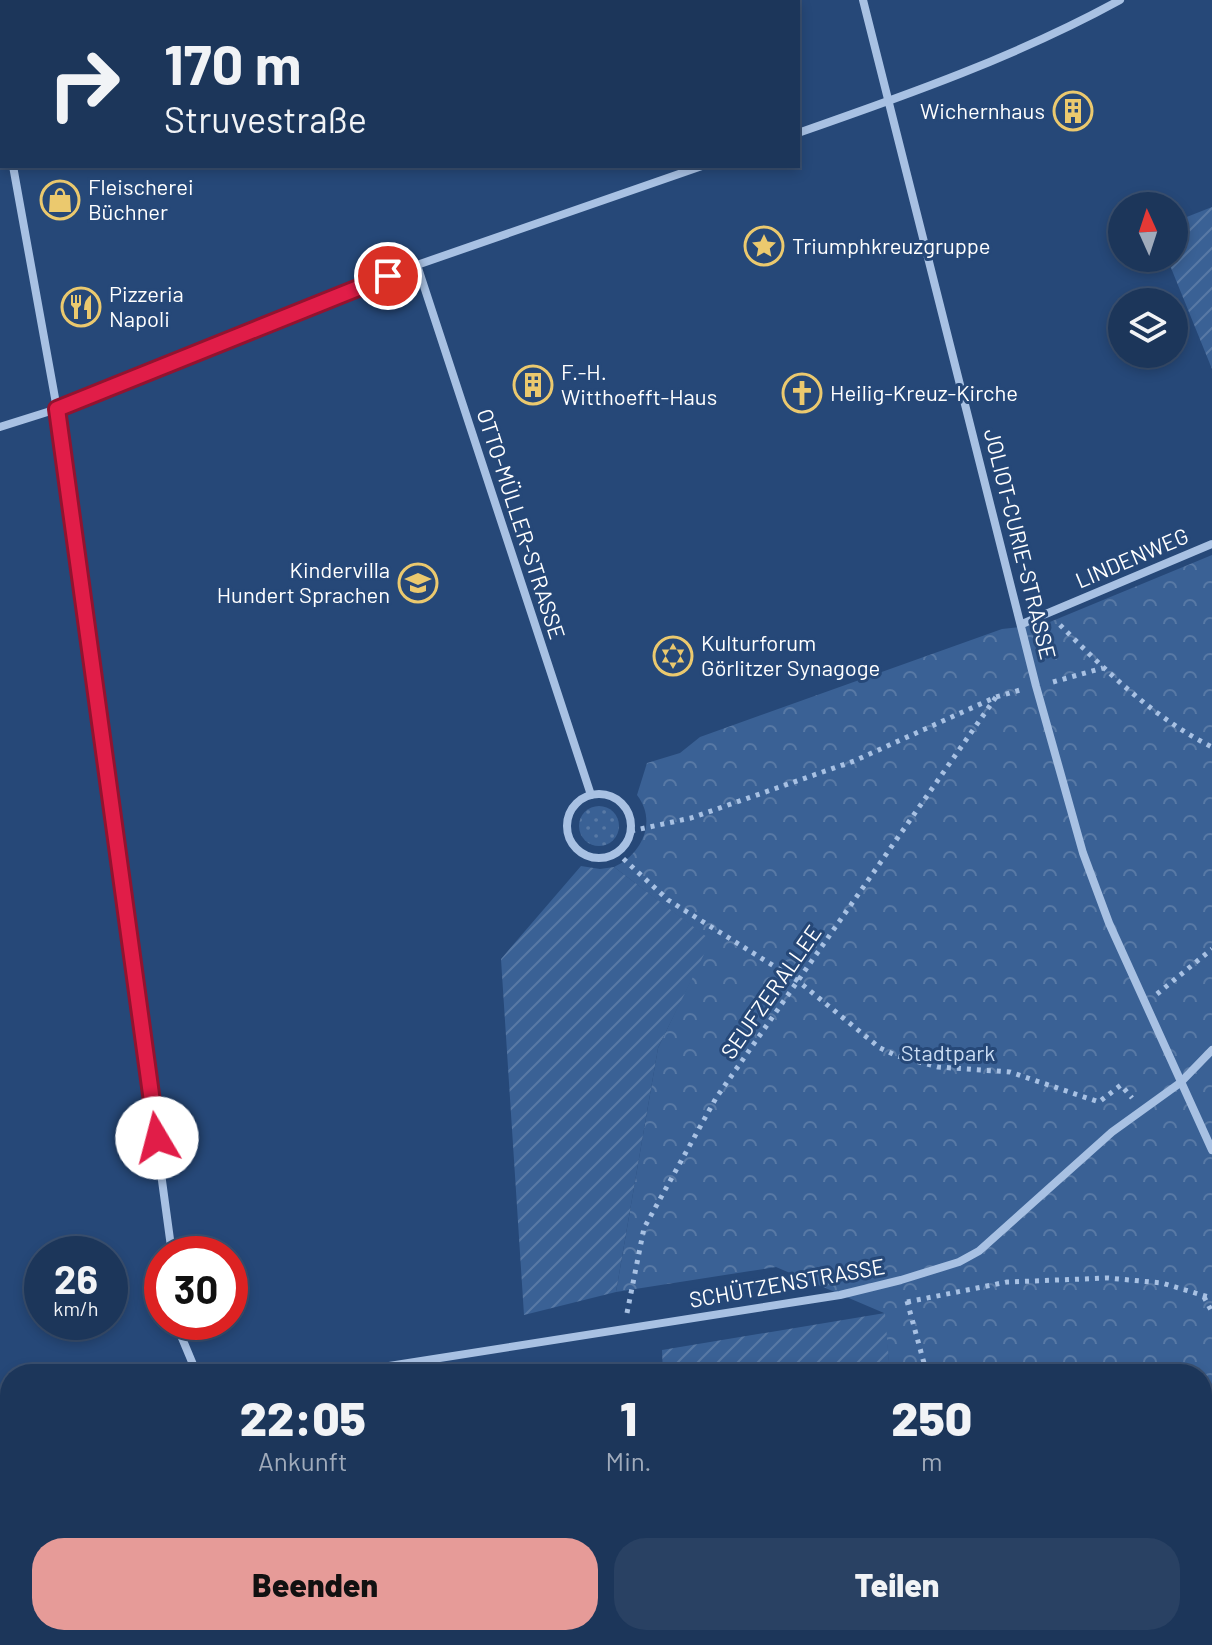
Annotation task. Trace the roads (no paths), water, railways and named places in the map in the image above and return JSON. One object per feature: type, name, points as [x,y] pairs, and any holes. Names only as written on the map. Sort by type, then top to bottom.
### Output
[{"type":"street","name":"JOLIOT-CURIE-STRASSE","points":[[863,0],[1036,686],[1083,853],[1109,923],[1212,1150]]},
{"type":"street","points":[[800,132],[889,102],[1045,38],[1120,0]]},
{"type":"street","points":[[13,168],[57,409],[170,1236]]},
{"type":"street","points":[[0,427],[57,409],[417,265],[696,168]]},
{"type":"street","name":"OTTO-MÜLLER-STRASSE","points":[[417,265],[591,795]]},
{"type":"street","name":"LINDENWEG","points":[[1022,624],[1212,544]]},
{"type":"street","points":[[591,795],[612,797],[621,802],[631,821],[627,841],[616,852],[601,857],[591,857],[581,852],[569,836],[569,815],[591,795]]},
{"type":"street","name":"SCHÜTZENSTRASSE","points":[[403,1364],[840,1295],[959,1262],[979,1251],[1112,1132],[1180,1083],[1212,1050]]},
{"type":"street","points":[[183,1340],[193,1364]]},
{"type":"place","name":"Wichernhaus","points":[[1073,111]]},
{"type":"place","name":"Fleischerei Büchner","points":[[60,200]]},
{"type":"place","name":"Triumphkreuzgruppe","points":[[764,246]]},
{"type":"place","name":"Pizzeria Napoli","points":[[81,307]]},
{"type":"place","name":"F.-H. Witthoefft-Haus","points":[[533,385]]},
{"type":"place","name":"Heilig-Kreuz-Kirche","points":[[802,393]]},
{"type":"place","name":"Kindervilla Hundert Sprachen","points":[[418,583]]},
{"type":"place","name":"Kulturforum Görlitzer Synagoge","points":[[673,656]]},
{"type":"park label","name":"Stadtpark","points":[[948,1053]]}]
